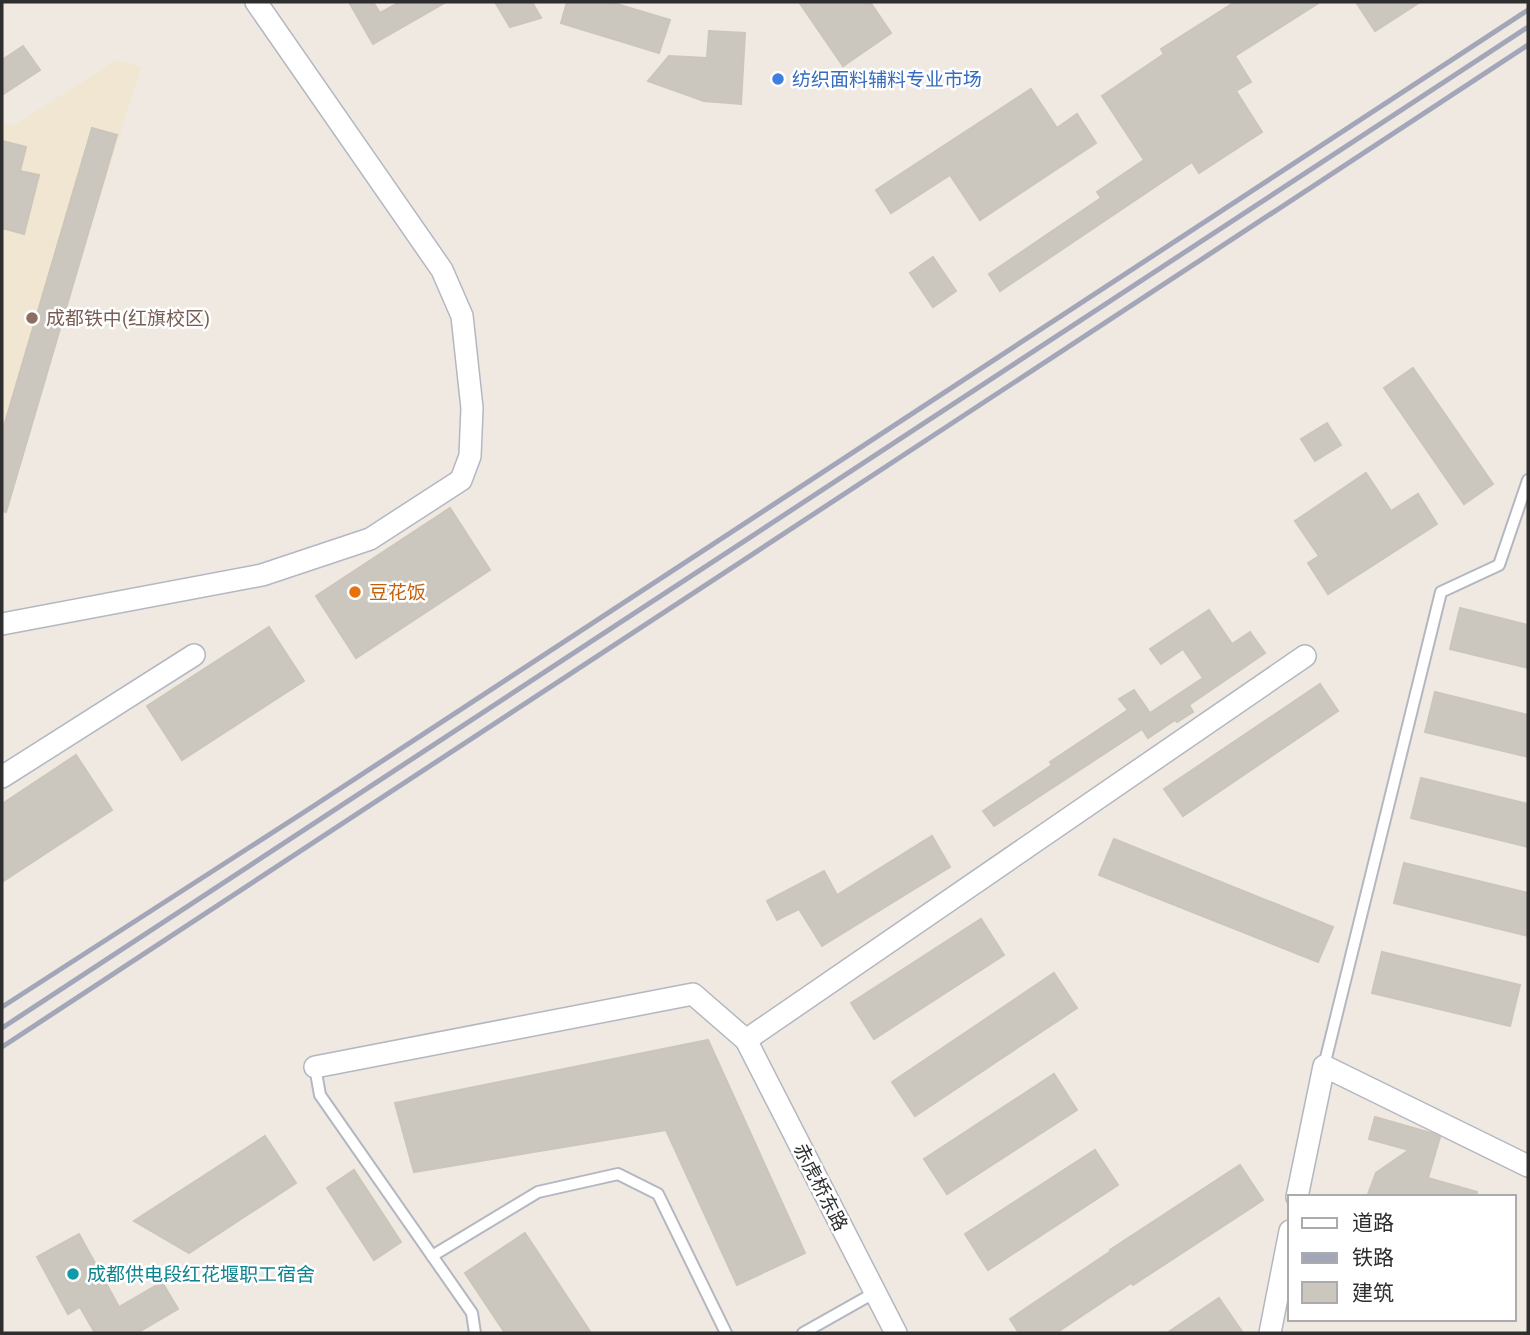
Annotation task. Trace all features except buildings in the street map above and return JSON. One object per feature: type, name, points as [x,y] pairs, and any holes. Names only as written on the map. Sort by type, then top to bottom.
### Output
[{"type":"street","points":[[2,624],[262,575],[370,540],[461,480],[470,456],[472,408],[462,316],[442,270],[256,2]]},
{"type":"street","points":[[2,776],[194,654]]},
{"type":"street","points":[[315,1067],[693,994],[746,1040],[1305,656]]},
{"type":"street","name":"赤虎桥东路","points":[[746,1040],[896,1333]]},
{"type":"street","points":[[1297,1195],[1324,1066],[1528,1166]]},
{"type":"street","points":[[1270,1333],[1288,1241]]},
{"type":"lane","points":[[1324,1066],[1441,592],[1499,565],[1528,480]]},
{"type":"lane","points":[[315,1067],[320,1094],[472,1314],[475,1333]]},
{"type":"lane","points":[[432,1256],[538,1192],[618,1174],[658,1194],[726,1333]]},
{"type":"lane","points":[[803,1333],[874,1293]]},
{"type":"shaded area","name":"成都铁中(红旗校区)","points":[[117,60],[141,67],[2,511],[2,123],[15,125]]},
{"type":"railway","points":[[2,1007],[312,807],[1528,10]]},
{"type":"railway","points":[[2,1028],[1528,27]]},
{"type":"railway","points":[[2,1047],[1528,45]]},
{"type":"place","name":"纺织面料辅料专业市场","points":[[778,79]]},
{"type":"place","name":"成都铁中(红旗校区)","points":[[32,318]]},
{"type":"place","name":"豆花饭","points":[[355,592]]},
{"type":"place","name":"成都供电段红花堰职工宿舍","points":[[73,1274]]}]
